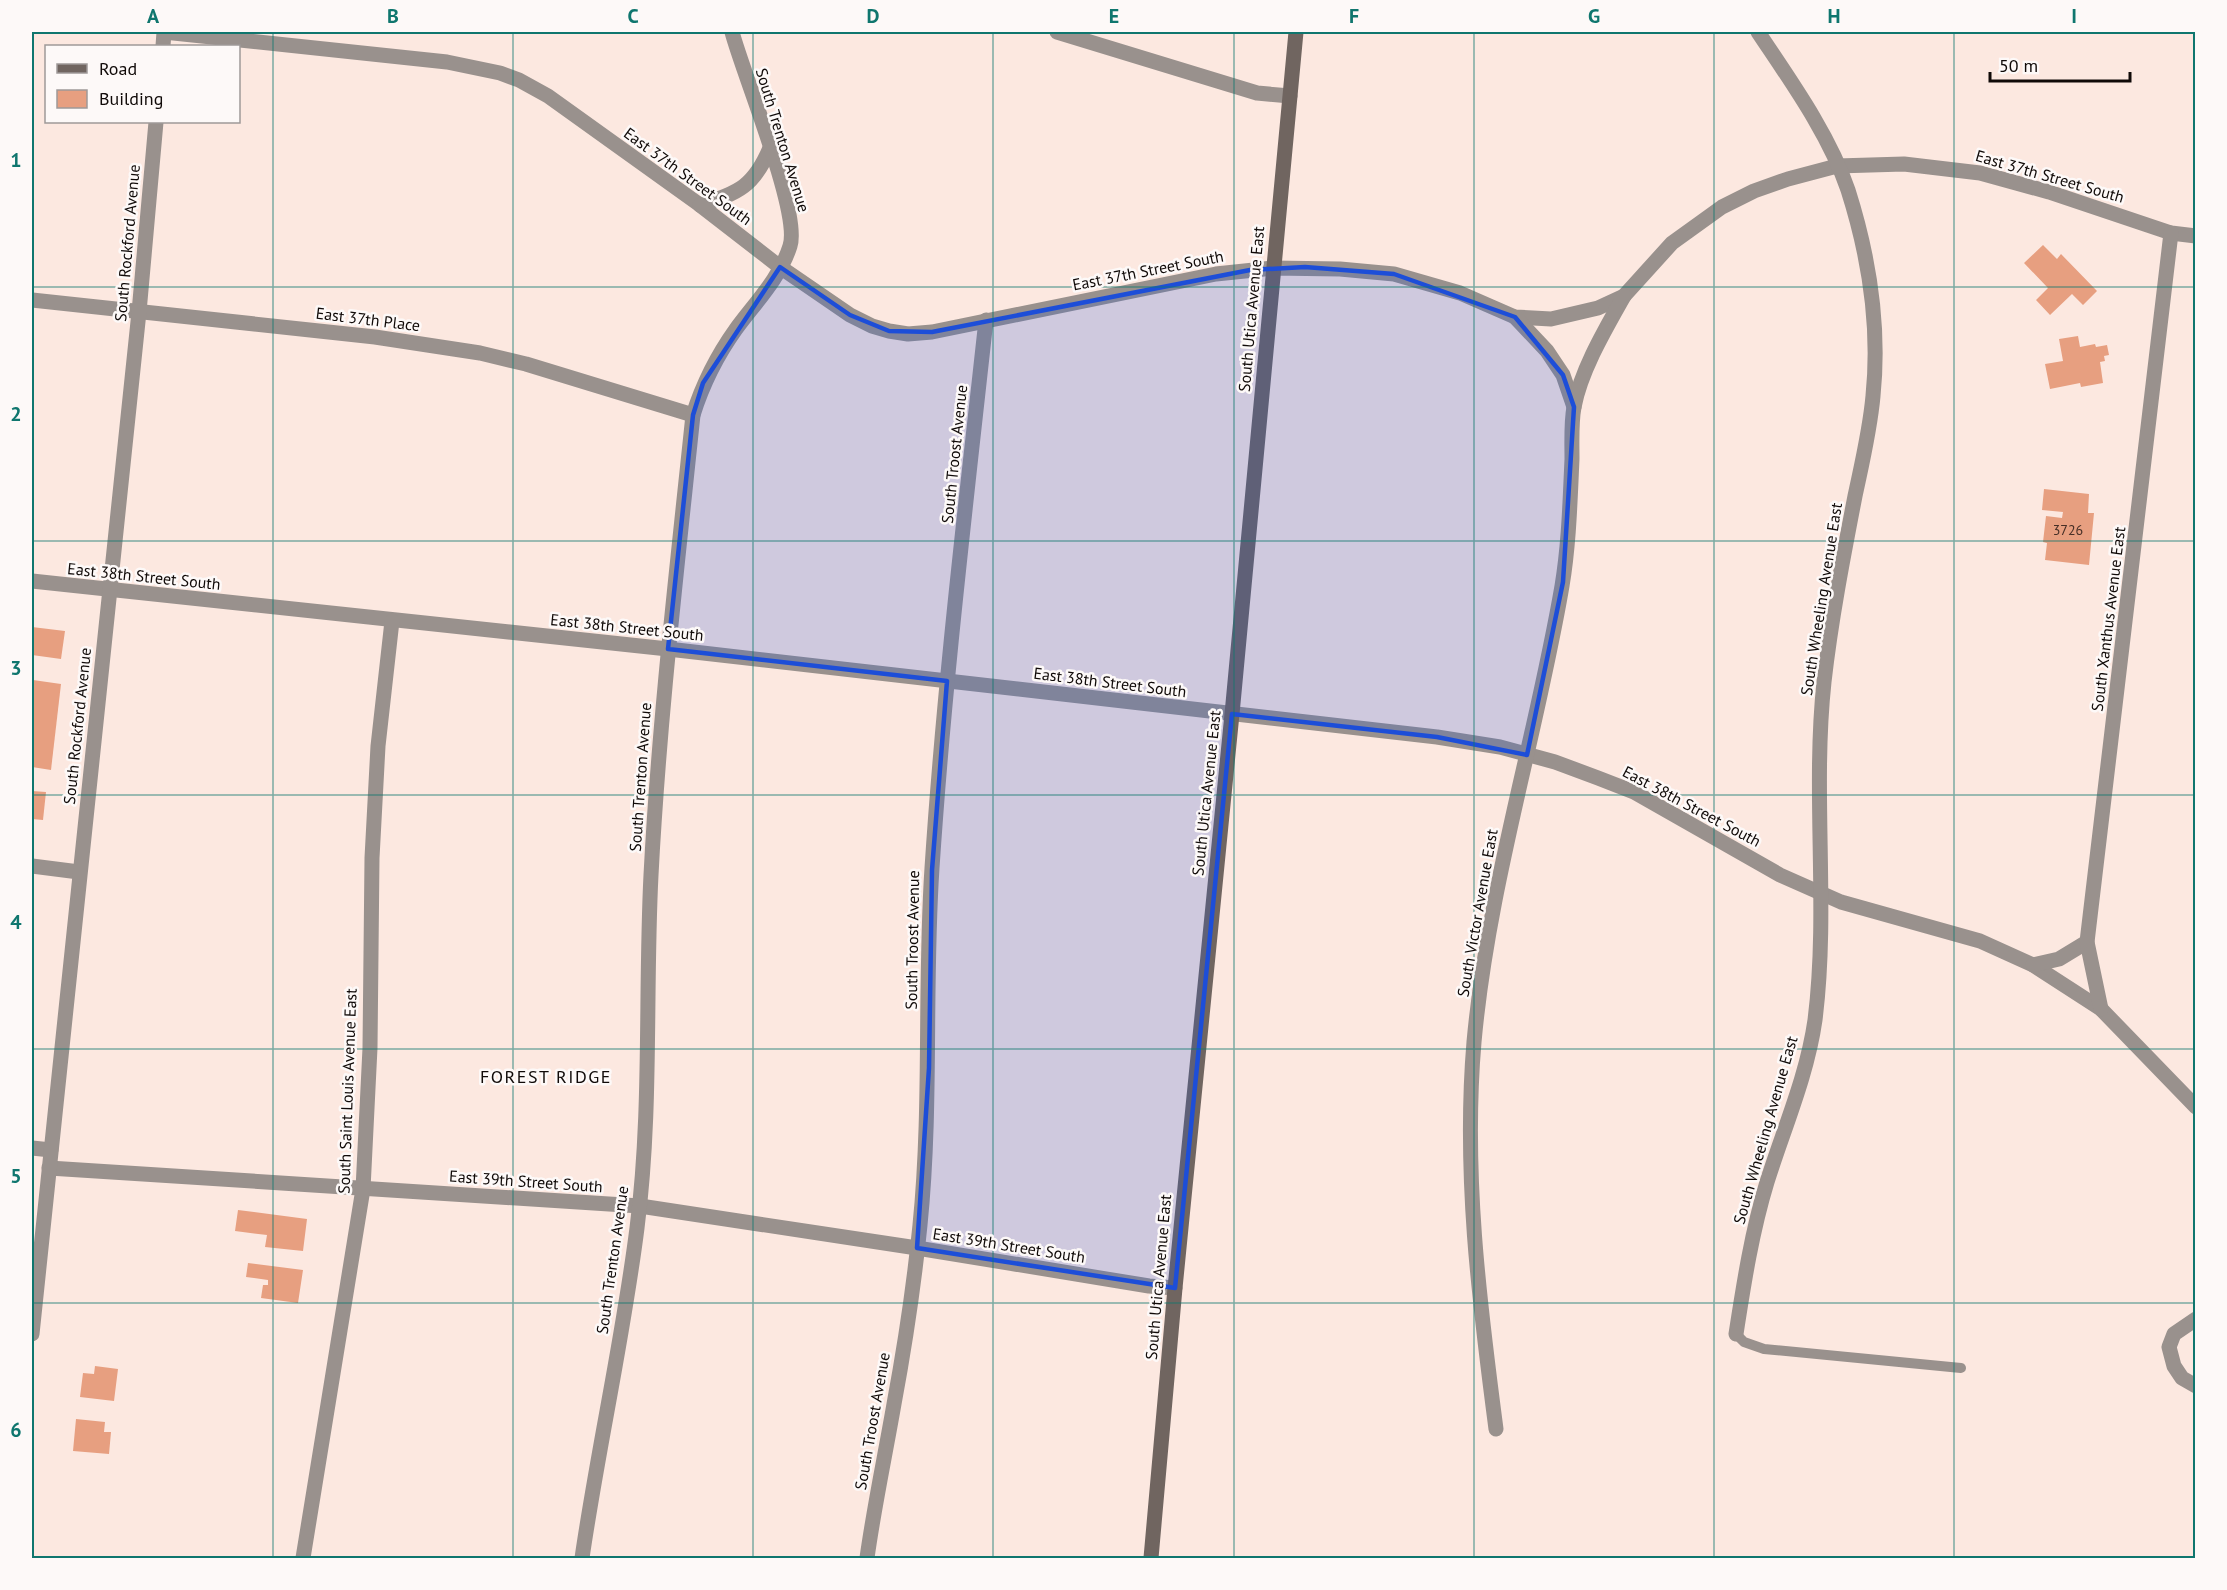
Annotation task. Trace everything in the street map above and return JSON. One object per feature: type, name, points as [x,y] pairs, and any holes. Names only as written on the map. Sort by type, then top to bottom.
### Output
[{"type":"street","name":"East 37th Street South","points":[[164,32],[447,62],[501,73],[519,80],[548,96],[700,205],[780,267],[850,315],[872,326],[908,334],[932,332],[1216,274],[1273,268],[1340,268],[1394,274],[1460,293],[1515,317],[1551,319],[1598,308],[1624,296],[1672,243],[1722,207],[1754,191],[1837,166],[1904,164],[1980,173],[2049,192],[2171,232],[2196,236]]},
{"type":"street","name":"South Trenton Avenue","points":[[582,1558],[638,1228],[644,1142],[651,878],[658,757],[693,415],[703,383],[735,330],[769,287],[791,244],[789,210],[732,32]]},
{"type":"street","points":[[1057,32],[1257,93],[1290,96]]},
{"type":"street","name":"South Utica Avenue East","points":[[1151,1558],[1296,32]]},
{"type":"street","name":"South Wheeling Avenue East","points":[[1736,1334],[1744,1275],[1757,1220],[1808,1055],[1815,1021],[1821,893],[1820,799],[1824,686],[1838,587],[1873,397],[1875,357],[1870,281],[1847,188],[1801,98],[1758,32]]},
{"type":"street","name":"South Rockford Avenue","points":[[32,1334],[139,312],[156,123]]},
{"type":"street","points":[[700,205],[725,197],[744,187],[761,169],[770,148]]},
{"type":"street","name":"South Xanthus Avenue East","points":[[2101,1009],[2087,942],[2171,232]]},
{"type":"street","name":"South Victor Avenue East","points":[[1496,1429],[1478,1289],[1472,1208],[1470,1120],[1474,1041],[1486,950],[1563,582],[1574,406],[1601,336],[1624,296]]},
{"type":"street","name":"East 37th Place","points":[[32,300],[375,337],[480,353],[526,364],[693,415]]},
{"type":"street","name":"South Victor Avenue East","points":[[1515,317],[1547,351],[1563,375],[1574,406]]},
{"type":"street","name":"South Troost Avenue","points":[[867,1558],[909,1315],[917,1248],[925,1163],[932,870],[947,681],[986,320]]},
{"type":"street","name":"East 38th Street South","points":[[32,581],[668,649],[1437,737],[1500,747],[1555,762],[1634,792],[1780,875],[1841,902],[1980,941],[2034,965],[2101,1009],[2196,1107]]},
{"type":"street","name":"South Saint Louis Avenue East","points":[[303,1558],[363,1189],[370,1048],[372,858],[378,746],[392,621]]},
{"type":"street","points":[[32,866],[79,872]]},
{"type":"street","points":[[2034,965],[2059,959],[2087,942]]},
{"type":"street","points":[[32,1148],[51,1150]]},
{"type":"street","name":"East 39th Street South","points":[[49,1168],[639,1206],[1149,1286],[1175,1288]]},
{"type":"street","points":[[2196,1319],[2174,1334],[2169,1347],[2174,1366],[2182,1378],[2196,1386]]},
{"type":"lane","points":[[1736,1334],[1744,1342],[1764,1349],[1961,1368]]},
{"type":"highlighted area","points":[[780,267],[850,315],[889,331],[932,332],[1250,270],[1305,267],[1394,274],[1515,317],[1563,375],[1574,407],[1563,582],[1527,755],[1437,737],[1232,714],[1175,1288],[917,1248],[929,1068],[932,870],[947,681],[668,649],[693,415],[703,383]]},
{"type":"building","points":[[2043,245],[2057,259],[2061,254],[2097,291],[2083,305],[2072,294],[2050,315],[2036,300],[2048,288],[2024,263]]},
{"type":"building","points":[[2078,336],[2080,347],[2095,344],[2096,347],[2107,345],[2109,355],[2104,356],[2105,361],[2100,362],[2103,383],[2081,387],[2080,383],[2050,389],[2045,364],[2063,361],[2059,339]]},
{"type":"building","points":[[2044,489],[2089,494],[2088,513],[2094,513],[2089,565],[2045,560],[2047,543],[2043,542],[2046,516],[2062,518],[2063,512],[2042,510]]},
{"type":"building","points":[[32,627],[65,631],[61,659],[32,655]]},
{"type":"building","points":[[33,680],[61,684],[51,770],[32,767]]},
{"type":"building","points":[[32,791],[46,792],[43,820],[32,819]]},
{"type":"building","points":[[238,1210],[307,1219],[303,1251],[265,1247],[267,1235],[235,1231]]},
{"type":"building","points":[[248,1263],[303,1270],[298,1303],[261,1298],[263,1285],[268,1285],[268,1280],[246,1277]]},
{"type":"building","points":[[95,1366],[118,1369],[114,1401],[80,1397],[83,1373],[94,1374]]},
{"type":"building","points":[[76,1419],[105,1422],[104,1432],[111,1432],[109,1454],[73,1451]]},
{"type":"district","name":"FOREST RIDGE","points":[[546,1076]]}]
